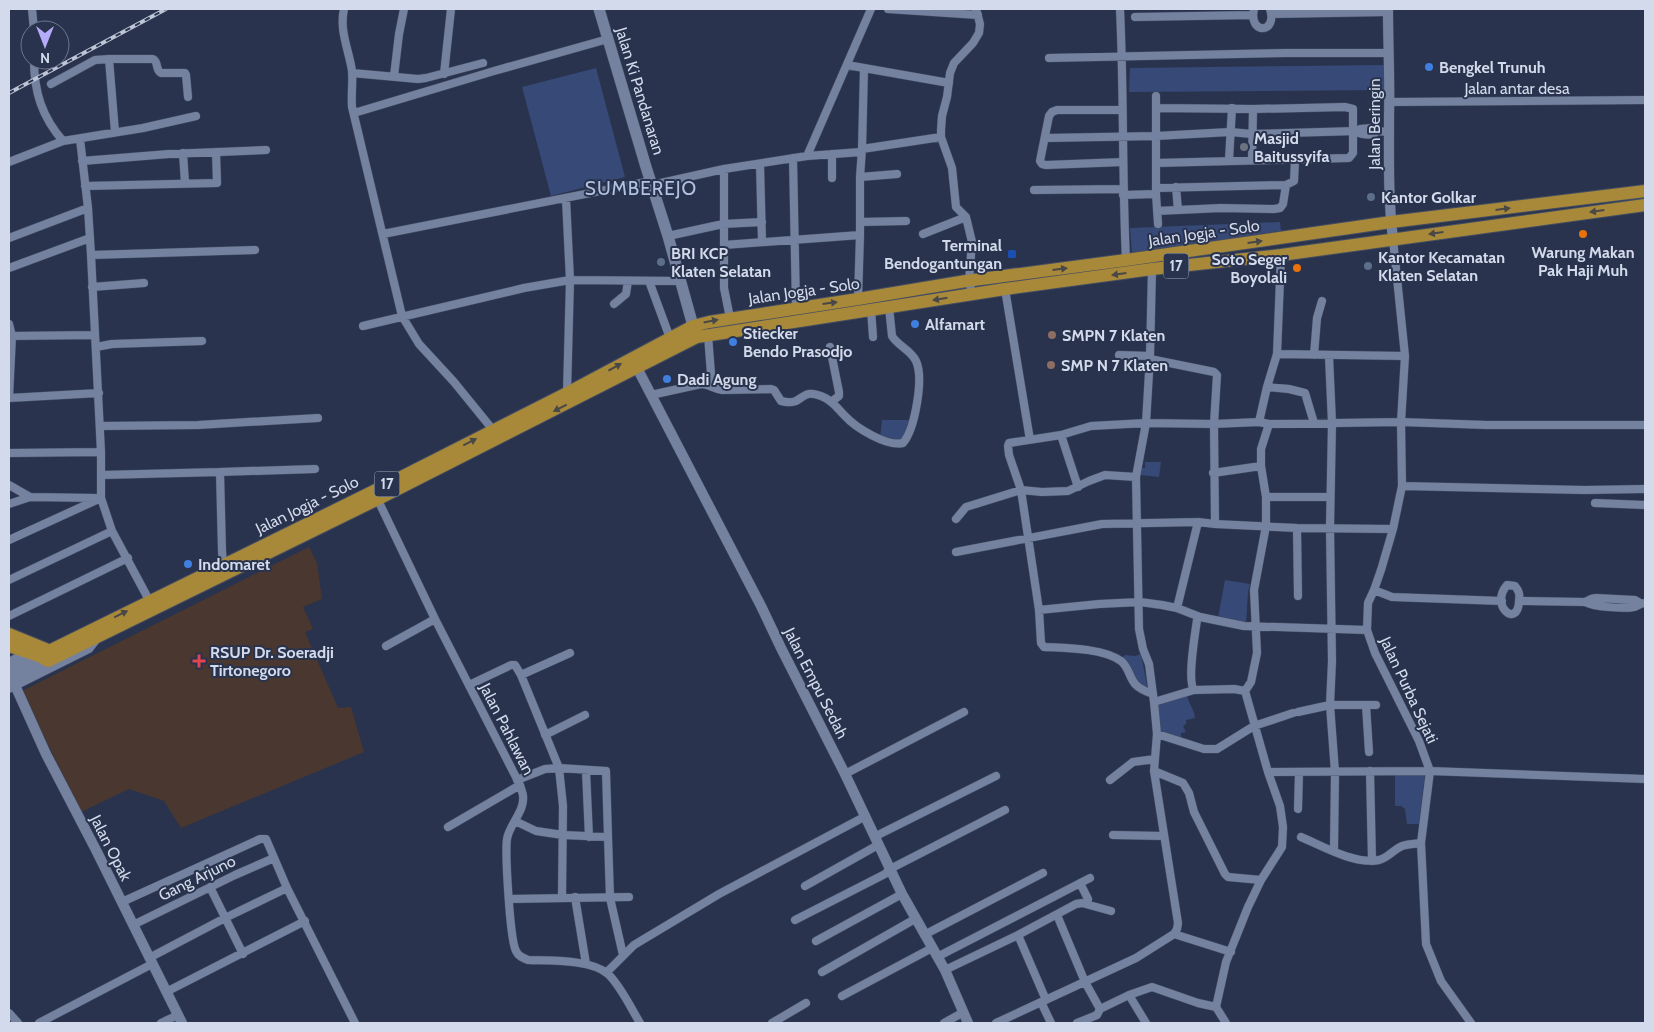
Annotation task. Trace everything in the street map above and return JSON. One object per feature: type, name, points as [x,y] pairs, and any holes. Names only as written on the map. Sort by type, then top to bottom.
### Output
[{"type":"highway","name":"Jalan Jogja - Solo","points":[[42,653],[149,600],[225,568],[376,495],[635,363],[670,338],[1005,289],[1033,279],[1126,260],[1391,222],[1645,191]]},
{"type":"highway","name":"Jalan Jogja - Solo","points":[[376,495],[493,430],[567,393],[730,318],[858,300],[970,281],[1033,279],[1152,269],[1281,255],[1645,205]]},
{"type":"highway","name":"Jalan Jogja - Solo","points":[[42,653],[98,638],[225,568]]},
{"type":"highway","points":[[9,634],[42,653]]},
{"type":"highway","points":[[9,646],[42,653]]},
{"type":"main road","name":"Jalan Ki Pandanaran","points":[[599,9],[681,281],[699,333]]},
{"type":"main road","points":[[11,680],[42,653]]},
{"type":"street","points":[[344,9],[343,34],[352,73],[351,95],[354,113],[402,316],[419,344],[454,382],[493,430]]},
{"type":"street","points":[[394,76],[404,9]]},
{"type":"street","points":[[444,74],[450,9]]},
{"type":"street","points":[[807,156],[871,9]]},
{"type":"street","points":[[888,9],[977,12],[980,24],[979,33],[973,43],[954,63],[950,74],[942,116],[941,137],[952,168],[956,207],[966,217],[972,242],[970,281],[972,294]]},
{"type":"street","points":[[1120,9],[1126,260]]},
{"type":"street","points":[[1135,17],[1253,12],[1256,26],[1266,28],[1272,20],[1271,11],[1388,10]]},
{"type":"street","name":"Jalan Beringin","points":[[1388,10],[1388,156],[1393,239]]},
{"type":"street","points":[[354,113],[608,39]]},
{"type":"street","points":[[1049,58],[1388,53]]},
{"type":"street","points":[[109,59],[115,132]]},
{"type":"street","points":[[51,84],[95,60],[153,59],[161,73],[185,73],[188,97]]},
{"type":"street","points":[[352,73],[418,79],[483,63]]},
{"type":"street","points":[[847,65],[949,83]]},
{"type":"street","points":[[858,300],[864,68]]},
{"type":"street","points":[[34,70],[35,84],[45,115],[52,128],[63,141]]},
{"type":"street","points":[[1156,96],[1158,224]]},
{"type":"street","name":"Jalan antar desa","points":[[1389,102],[1645,100]]},
{"type":"street","points":[[1156,108],[1351,108],[1353,109],[1354,120],[1353,154],[1349,158],[1156,163]]},
{"type":"street","points":[[1229,160],[1232,108]]},
{"type":"street","points":[[1252,160],[1253,109]]},
{"type":"street","points":[[1122,110],[1057,110],[1052,112],[1049,116],[1040,160],[1042,164],[1046,165],[1123,162]]},
{"type":"street","points":[[9,162],[63,141],[174,122],[196,116]]},
{"type":"street","points":[[1045,138],[1156,136],[1230,132],[1252,134],[1354,131],[1359,134],[1374,134],[1376,131],[1389,132]]},
{"type":"street","points":[[383,234],[724,169],[807,156],[862,151],[941,137]]},
{"type":"street","points":[[80,139],[88,208],[99,393],[102,475],[100,498],[112,531],[149,600]]},
{"type":"street","points":[[82,161],[266,150]]},
{"type":"street","points":[[85,186],[217,183],[216,152]]},
{"type":"street","points":[[183,154],[185,183]]},
{"type":"street","points":[[832,154],[832,178]]},
{"type":"street","points":[[793,158],[796,308]]},
{"type":"street","points":[[1034,190],[1123,192],[1156,191],[1176,187],[1286,185],[1294,181],[1295,160]]},
{"type":"street","points":[[760,164],[762,242]]},
{"type":"street","points":[[724,169],[724,288],[730,318]]},
{"type":"street","points":[[860,177],[897,174]]},
{"type":"street","points":[[1157,210],[1280,208],[1283,204],[1286,185]]},
{"type":"street","points":[[1176,187],[1178,210]]},
{"type":"street","points":[[566,199],[570,280],[567,393]]},
{"type":"street","points":[[9,238],[88,208]]},
{"type":"street","points":[[923,234],[966,217]]},
{"type":"street","points":[[860,222],[906,221]]},
{"type":"street","points":[[668,236],[724,224],[762,222]]},
{"type":"street","points":[[724,245],[860,235]]},
{"type":"street","points":[[9,268],[90,238]]},
{"type":"street","name":"Jalan Purba Sejati","points":[[1393,239],[1405,356],[1401,422],[1402,486],[1393,529],[1374,590],[1368,603],[1367,630],[1375,653],[1419,742],[1430,771],[1421,843],[1426,944],[1441,981],[1471,1023]]},
{"type":"street","points":[[91,255],[255,250]]},
{"type":"street","points":[[1245,691],[1251,682],[1257,653],[1250,626],[1265,526],[1266,497],[1261,466],[1261,449],[1267,387],[1281,354],[1281,255]]},
{"type":"street","points":[[996,1023],[1140,956],[1174,934],[1177,929],[1178,923],[1154,771],[1157,734],[1154,698],[1149,664],[1143,649],[1139,629],[1140,602],[1136,477],[1146,423],[1152,269]]},
{"type":"street","points":[[363,326],[524,288],[570,280],[681,281]]},
{"type":"street","points":[[614,304],[626,294],[628,281]]},
{"type":"street","points":[[649,281],[670,338]]},
{"type":"street","points":[[92,287],[144,283]]},
{"type":"street","points":[[1005,289],[1030,440]]},
{"type":"street","points":[[1314,355],[1317,318],[1322,301]]},
{"type":"street","points":[[652,395],[701,384],[722,390],[771,389],[774,390],[780,401],[795,401],[806,394],[812,394],[832,402],[845,417],[886,442],[896,445],[905,442],[919,392],[919,370],[916,360],[892,336],[889,307]]},
{"type":"street","points":[[871,310],[873,337]]},
{"type":"street","points":[[9,324],[11,336],[9,397],[99,393]]},
{"type":"street","points":[[699,333],[712,388]]},
{"type":"street","points":[[11,336],[95,336]]},
{"type":"street","points":[[96,348],[112,344],[202,341]]},
{"type":"street","points":[[830,347],[840,392],[832,402]]},
{"type":"street","points":[[1281,354],[1405,356]]},
{"type":"street","points":[[1119,355],[1150,357],[1214,372],[1217,380],[1213,473],[1215,524]]},
{"type":"street","points":[[1329,356],[1332,423],[1330,705],[1335,772],[1334,850]]},
{"type":"street","name":"Jalan Empu Sedah","points":[[635,363],[757,598],[780,648],[845,774],[902,894],[945,970],[962,1013],[968,1023]]},
{"type":"street","points":[[1267,387],[1305,392],[1314,423]]},
{"type":"street","points":[[100,426],[198,425],[318,418]]},
{"type":"street","points":[[1245,691],[1234,689],[1194,690],[1154,698],[1136,685],[1123,662],[1117,659],[1089,650],[1044,647],[1041,643],[1039,610],[1020,490],[1009,455],[1009,443],[1061,434],[1091,426],[1146,423],[1401,422],[1487,425],[1645,425]]},
{"type":"street","points":[[1061,434],[1078,487]]},
{"type":"street","points":[[9,453],[101,452]]},
{"type":"street","points":[[1213,473],[1261,466]]},
{"type":"street","points":[[102,475],[315,469]]},
{"type":"street","points":[[220,472],[225,568]]},
{"type":"street","points":[[956,519],[966,507],[1020,490],[1042,492],[1068,491],[1089,480],[1105,475],[1136,477]]},
{"type":"street","points":[[9,485],[30,497]]},
{"type":"street","points":[[1402,486],[1585,490],[1645,489]]},
{"type":"street","name":"Jalan Pahlawan","points":[[376,495],[468,685],[518,782],[523,801],[508,834],[506,846],[514,948],[521,957],[528,960],[586,964],[606,972]]},
{"type":"street","points":[[9,504],[30,497],[100,498]]},
{"type":"street","points":[[1266,497],[1330,497]]},
{"type":"street","points":[[9,540],[100,498]]},
{"type":"street","points":[[1595,503],[1645,505]]},
{"type":"street","points":[[956,552],[1102,524],[1136,522],[1198,522],[1297,528],[1393,529]]},
{"type":"street","points":[[1177,608],[1198,522]]},
{"type":"street","points":[[1297,528],[1298,596]]},
{"type":"street","points":[[9,580],[112,531]]},
{"type":"street","points":[[9,616],[128,558]]},
{"type":"street","points":[[1515,586],[1518,590],[1519,601],[1516,611],[1513,614],[1507,614],[1503,610],[1502,601],[1505,587],[1515,586]]},
{"type":"street","points":[[1374,590],[1392,597],[1502,601]]},
{"type":"street","points":[[1519,601],[1586,602],[1596,598],[1617,603],[1634,600],[1643,603]]},
{"type":"street","points":[[1039,610],[1140,602],[1177,608],[1200,617],[1250,626],[1367,630]]},
{"type":"street","points":[[1194,690],[1191,686],[1193,658],[1197,620],[1200,617]]},
{"type":"street","points":[[386,646],[436,618]]},
{"type":"street","points":[[11,680],[89,649],[98,638]]},
{"type":"street","points":[[9,662],[42,653]]},
{"type":"street","points":[[520,675],[570,653]]},
{"type":"street","points":[[468,685],[511,664],[515,665],[520,675],[559,768],[563,806],[562,897]]},
{"type":"street","name":"Jalan Opak","points":[[11,680],[46,754],[180,1019]]},
{"type":"street","points":[[1226,1023],[1216,1007],[1226,962],[1261,880],[1282,846],[1283,827],[1273,772],[1254,726],[1245,691]]},
{"type":"street","points":[[1157,734],[1210,750],[1217,748],[1254,726],[1296,713],[1330,705],[1376,705]]},
{"type":"street","points":[[1366,705],[1369,752]]},
{"type":"street","points":[[845,774],[964,712]]},
{"type":"street","points":[[546,735],[586,715]]},
{"type":"street","points":[[1110,780],[1133,762],[1155,759]]},
{"type":"street","points":[[448,827],[518,782],[545,769],[559,768],[606,772],[610,898],[623,955]]},
{"type":"street","points":[[586,771],[589,837]]},
{"type":"street","points":[[1154,771],[1183,783],[1189,793],[1194,812],[1225,874],[1228,877],[1261,880]]},
{"type":"street","points":[[1370,771],[1372,861]]},
{"type":"street","points":[[1273,772],[1430,771],[1645,778]]},
{"type":"street","points":[[1298,809],[1299,772]]},
{"type":"street","points":[[805,886],[876,841],[996,776]]},
{"type":"street","points":[[795,920],[1005,810]]},
{"type":"street","points":[[640,1023],[613,979],[606,972],[623,955],[634,945],[719,894],[864,817]]},
{"type":"street","points":[[515,821],[536,831],[563,835],[608,837]]},
{"type":"street","points":[[1113,835],[1164,836]]},
{"type":"street","points":[[1301,837],[1358,860],[1372,861],[1383,859],[1404,845],[1421,843]]},
{"type":"street","points":[[122,902],[264,838],[268,842],[287,888],[355,1023]]},
{"type":"street","name":"Gang Arjuno","points":[[133,925],[274,858]]},
{"type":"street","points":[[924,935],[1043,873]]},
{"type":"street","points":[[842,996],[1090,878]]},
{"type":"street","points":[[1080,884],[1088,899]]},
{"type":"street","points":[[210,887],[243,954]]},
{"type":"street","points":[[39,1023],[225,918],[287,888]]},
{"type":"street","points":[[816,941],[902,894]]},
{"type":"street","points":[[575,897],[586,964]]},
{"type":"street","points":[[509,899],[629,897]]},
{"type":"street","points":[[945,970],[1018,936],[1079,903],[1111,911]]},
{"type":"street","points":[[1057,915],[1099,1012],[1100,1023]]},
{"type":"street","points":[[822,972],[915,919]]},
{"type":"street","points":[[166,992],[305,921]]},
{"type":"street","points":[[1174,934],[1231,952]]},
{"type":"street","points":[[1018,936],[1051,1023]]},
{"type":"street","points":[[1080,1023],[1129,995],[1148,988],[1216,1007]]},
{"type":"street","points":[[1129,995],[1146,1023]]},
{"type":"street","points":[[772,1023],[806,1003]]},
{"type":"street","points":[[9,1013],[14,1022]]},
{"type":"street","points":[[944,1023],[962,1013]]},
{"type":"street","points":[[161,1023],[180,1019]]},
{"type":"shaded area","points":[[1384,65],[1384,90],[1129,92],[1130,68]]},
{"type":"shaded area","points":[[596,68],[625,177],[551,196],[522,87]]},
{"type":"shaded area","points":[[1280,222],[1281,231],[1132,253],[1130,228]]},
{"type":"shaded area","points":[[882,420],[909,420],[909,431],[903,440],[880,439]]},
{"type":"shaded area","points":[[1145,462],[1161,462],[1159,477],[1141,475],[1141,468],[1145,468]]},
{"type":"shaded area","name":"RSUP Dr. Soeradji Tirtonegoro","points":[[309,547],[317,563],[322,599],[303,607],[313,629],[305,632],[338,708],[351,707],[364,752],[181,828],[164,801],[129,789],[81,812],[22,691]]},
{"type":"shaded area","points":[[1225,580],[1250,584],[1246,624],[1218,618]]},
{"type":"shaded area","points":[[1141,654],[1148,690],[1131,681],[1119,660],[1125,655],[1135,656]]},
{"type":"shaded area","points":[[1187,693],[1195,718],[1186,720],[1186,724],[1183,726],[1186,732],[1181,733],[1181,740],[1159,733],[1156,703]]},
{"type":"shaded area","points":[[1395,774],[1425,774],[1419,824],[1407,824],[1405,809],[1401,806],[1395,806]]},
{"type":"railway","points":[[9,93],[166,9]]},
{"type":"place","name":"Bengkel Trunuh","points":[[1429,67]]},
{"type":"place","name":"Masjid Baitussyifa","points":[[1244,147]]},
{"type":"place","name":"Kantor Golkar","points":[[1371,197]]},
{"type":"place","name":"Warung Makan Pak Haji Muh","points":[[1583,234]]},
{"type":"place","name":"Terminal Bendogantungan","points":[[1012,254]]},
{"type":"place","name":"BRI KCP Klaten Selatan","points":[[661,262]]},
{"type":"place","name":"Kantor Kecamatan Klaten Selatan","points":[[1368,266]]},
{"type":"place","name":"Soto Seger Boyolali","points":[[1297,268]]},
{"type":"place","name":"Alfamart","points":[[915,324]]},
{"type":"place","name":"SMPN 7 Klaten","points":[[1052,335]]},
{"type":"place","name":"Stiecker Bendo Prasodjo","points":[[733,342]]},
{"type":"place","name":"SMP N 7 Klaten","points":[[1051,365]]},
{"type":"place","name":"Dadi Agung","points":[[667,379]]},
{"type":"place","name":"Indomaret","points":[[188,564]]},
{"type":"place","name":"RSUP Dr. Soeradji Tirtonegoro","points":[[199,661]]},
{"type":"district","name":"SUMBEREJO","points":[[641,188]]}]
